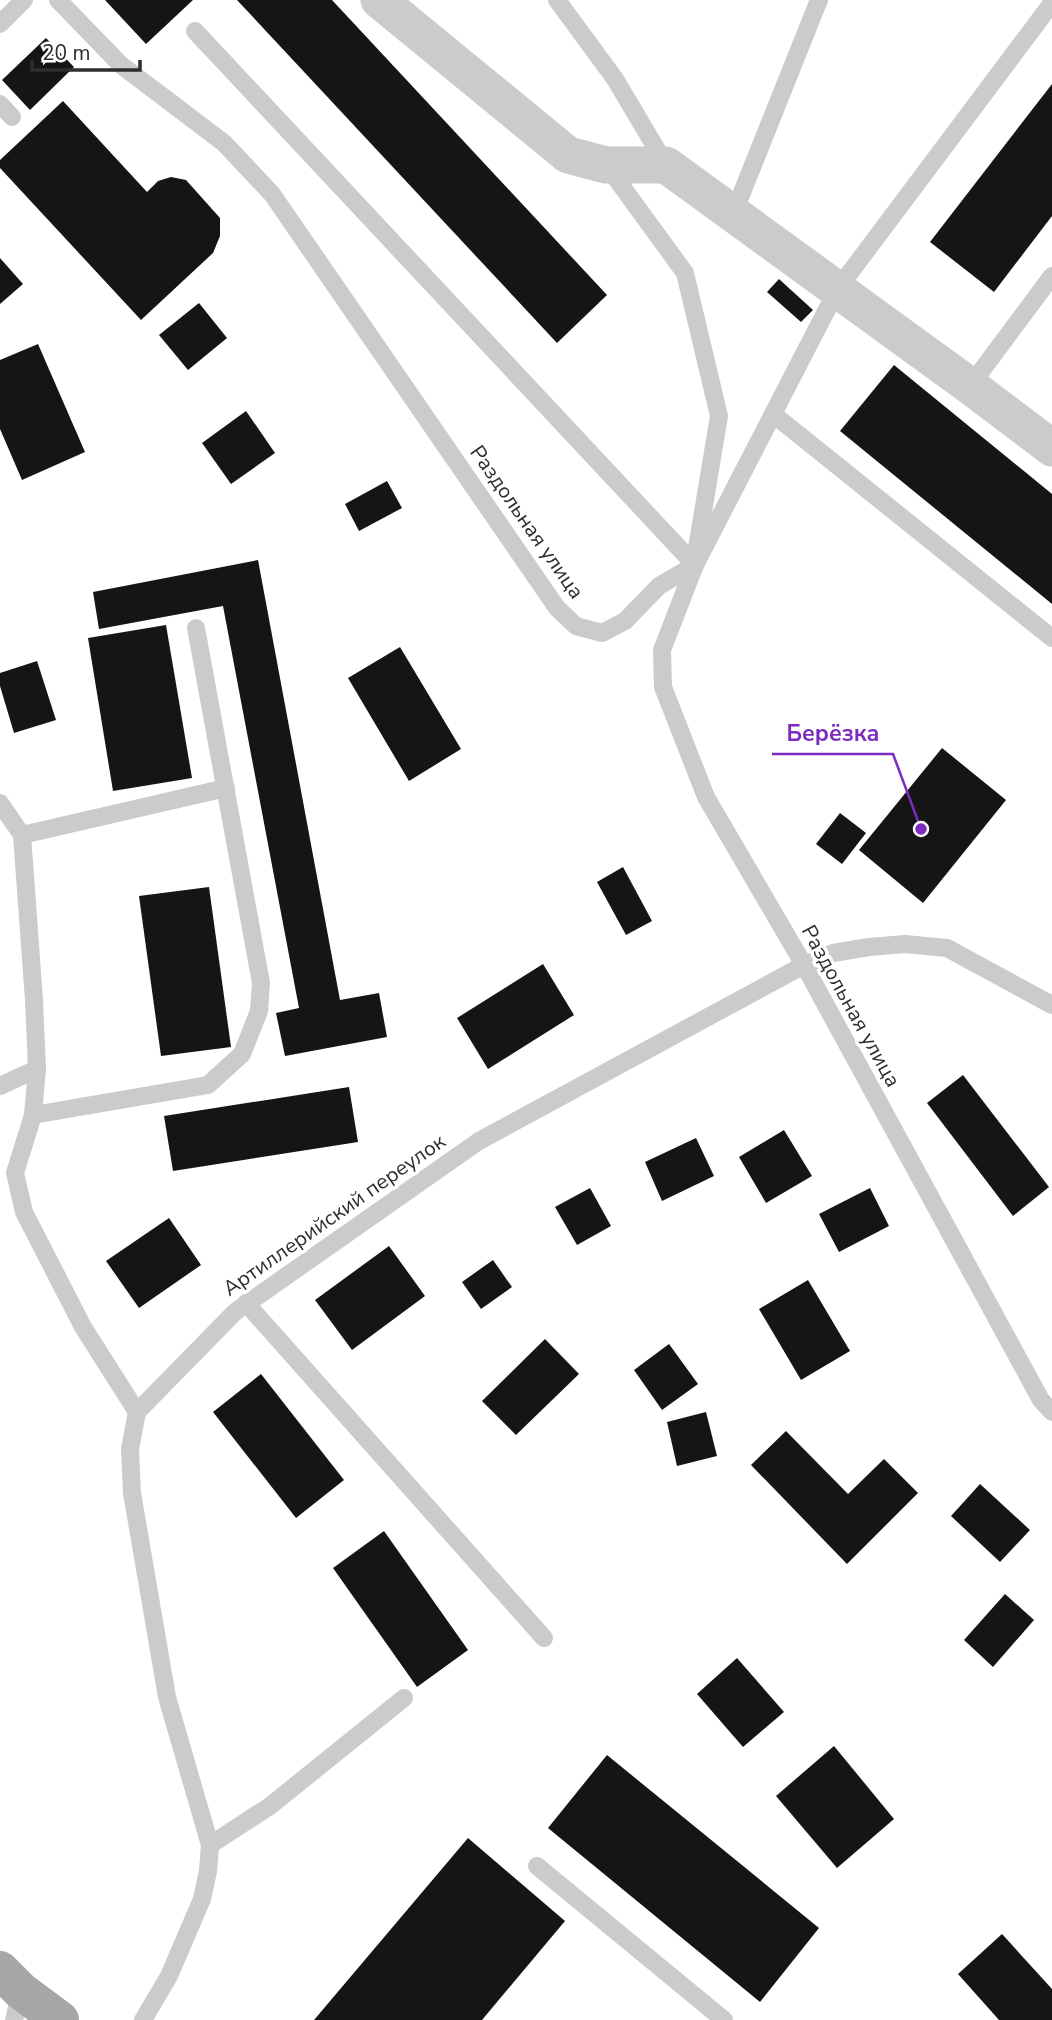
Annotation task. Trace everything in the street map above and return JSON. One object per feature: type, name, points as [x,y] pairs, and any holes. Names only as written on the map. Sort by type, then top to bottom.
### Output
[{"type":"main road","points":[[12,1994],[60,2020]]},
{"type":"street","points":[[379,0],[568,155],[606,165],[666,165],[1052,448]]},
{"type":"lane","points":[[0,24],[24,0]]},
{"type":"lane","name":"Раздольная улица","points":[[58,0],[121,65],[224,143],[272,194],[557,608],[576,626],[602,633],[625,621],[659,586],[695,565]]},
{"type":"lane","points":[[557,0],[615,79],[666,165]]},
{"type":"lane","points":[[733,215],[819,0]]},
{"type":"lane","points":[[695,565],[837,290],[1052,2]]},
{"type":"lane","points":[[195,31],[695,565]]},
{"type":"lane","points":[[606,165],[685,273],[719,416],[695,565]]},
{"type":"lane","points":[[970,386],[1052,276]]},
{"type":"lane","points":[[773,414],[1052,638]]},
{"type":"lane","name":"Раздольная улица","points":[[695,565],[662,650],[663,687],[706,797],[804,965],[1041,1400],[1052,1412]]},
{"type":"lane","points":[[33,1115],[208,1085],[242,1054],[259,1011],[261,983],[196,628]]},
{"type":"lane","points":[[22,835],[226,788]]},
{"type":"lane","points":[[0,803],[22,835],[28,895],[37,1069],[33,1115],[15,1173],[24,1212],[83,1327],[137,1412],[130,1449],[132,1493],[167,1697],[210,1845],[202,1899],[169,1976],[143,2020]]},
{"type":"lane","name":"Артиллерийский переулок","points":[[137,1412],[234,1312],[479,1141],[804,965],[833,953],[869,947],[905,944],[947,948],[1052,1005]]},
{"type":"lane","points":[[0,1086],[37,1069]]},
{"type":"lane","points":[[246,1303],[544,1638]]},
{"type":"lane","points":[[210,1845],[270,1806],[404,1698]]},
{"type":"lane","points":[[537,1866],[723,2020]]},
{"type":"building","points":[[105,0],[193,0],[146,44]]},
{"type":"building","points":[[237,0],[332,0],[607,295],[557,343]]},
{"type":"building","points":[[46,38],[74,67],[30,110],[2,80]]},
{"type":"building","points":[[1052,84],[1052,216],[994,292],[930,242]]},
{"type":"building","points":[[63,101],[147,192],[158,181],[171,177],[186,180],[220,218],[220,236],[213,253],[141,320],[0,168],[0,160]]},
{"type":"building","points":[[0,258],[23,284],[0,304]]},
{"type":"building","points":[[779,279],[813,310],[801,322],[767,292]]},
{"type":"building","points":[[199,303],[227,338],[188,370],[159,335]]},
{"type":"building","points":[[38,344],[85,452],[22,480],[0,429],[0,360]]},
{"type":"building","points":[[894,365],[1052,494],[1052,604],[840,431]]},
{"type":"building","points":[[246,411],[275,453],[231,484],[202,443]]},
{"type":"building","points":[[387,481],[402,508],[359,531],[345,504]]},
{"type":"building","points":[[258,560],[340,1000],[379,993],[387,1037],[285,1056],[276,1013],[299,1008],[223,606],[99,629],[93,592]]},
{"type":"building","points":[[166,625],[192,778],[113,791],[88,638]]},
{"type":"building","points":[[400,647],[461,749],[409,781],[348,678]]},
{"type":"building","points":[[37,661],[56,720],[14,733],[0,686],[0,673]]},
{"type":"building","points":[[942,748],[1006,800],[923,903],[859,850]]},
{"type":"building","points":[[840,813],[866,833],[842,864],[816,844]]},
{"type":"building","points":[[623,867],[652,921],[626,935],[597,882]]},
{"type":"building","points":[[209,887],[231,1047],[161,1056],[139,896]]},
{"type":"building","points":[[543,964],[574,1015],[488,1069],[457,1018]]},
{"type":"building","points":[[963,1075],[1049,1187],[1013,1216],[927,1103]]},
{"type":"building","points":[[349,1087],[358,1142],[173,1171],[164,1116]]},
{"type":"building","points":[[784,1130],[812,1176],[766,1203],[739,1157]]},
{"type":"building","points":[[696,1138],[714,1176],[662,1201],[645,1162]]},
{"type":"building","points":[[590,1188],[611,1226],[577,1245],[555,1207]]},
{"type":"building","points":[[870,1188],[889,1226],[839,1252],[819,1214]]},
{"type":"building","points":[[169,1218],[201,1265],[139,1308],[106,1261]]},
{"type":"building","points":[[389,1246],[425,1296],[352,1350],[315,1300]]},
{"type":"building","points":[[493,1260],[512,1287],[481,1309],[462,1282]]},
{"type":"building","points":[[808,1280],[850,1351],[801,1380],[759,1309]]},
{"type":"building","points":[[545,1339],[579,1374],[516,1435],[482,1401]]},
{"type":"building","points":[[669,1344],[698,1384],[662,1410],[634,1370]]},
{"type":"building","points":[[261,1374],[344,1480],[296,1518],[213,1412]]},
{"type":"building","points":[[706,1412],[717,1456],[677,1466],[667,1422]]},
{"type":"building","points":[[786,1431],[848,1494],[884,1459],[918,1493],[847,1564],[751,1465]]},
{"type":"building","points":[[980,1484],[1030,1530],[1000,1562],[951,1516]]},
{"type":"building","points":[[384,1531],[468,1650],[417,1687],[333,1568]]},
{"type":"building","points":[[1005,1594],[1034,1620],[993,1667],[964,1640]]},
{"type":"building","points":[[737,1658],[784,1712],[743,1747],[697,1694]]},
{"type":"building","points":[[834,1746],[894,1819],[837,1868],[776,1796]]},
{"type":"building","points":[[607,1755],[819,1928],[760,2002],[548,1828]]},
{"type":"building","points":[[468,1838],[565,1921],[482,2020],[314,2020]]},
{"type":"building","points":[[1002,1934],[1052,1989],[1052,2020],[999,2020],[958,1974]]},
{"type":"place","name":"Берёзка","points":[[921,829]]}]
